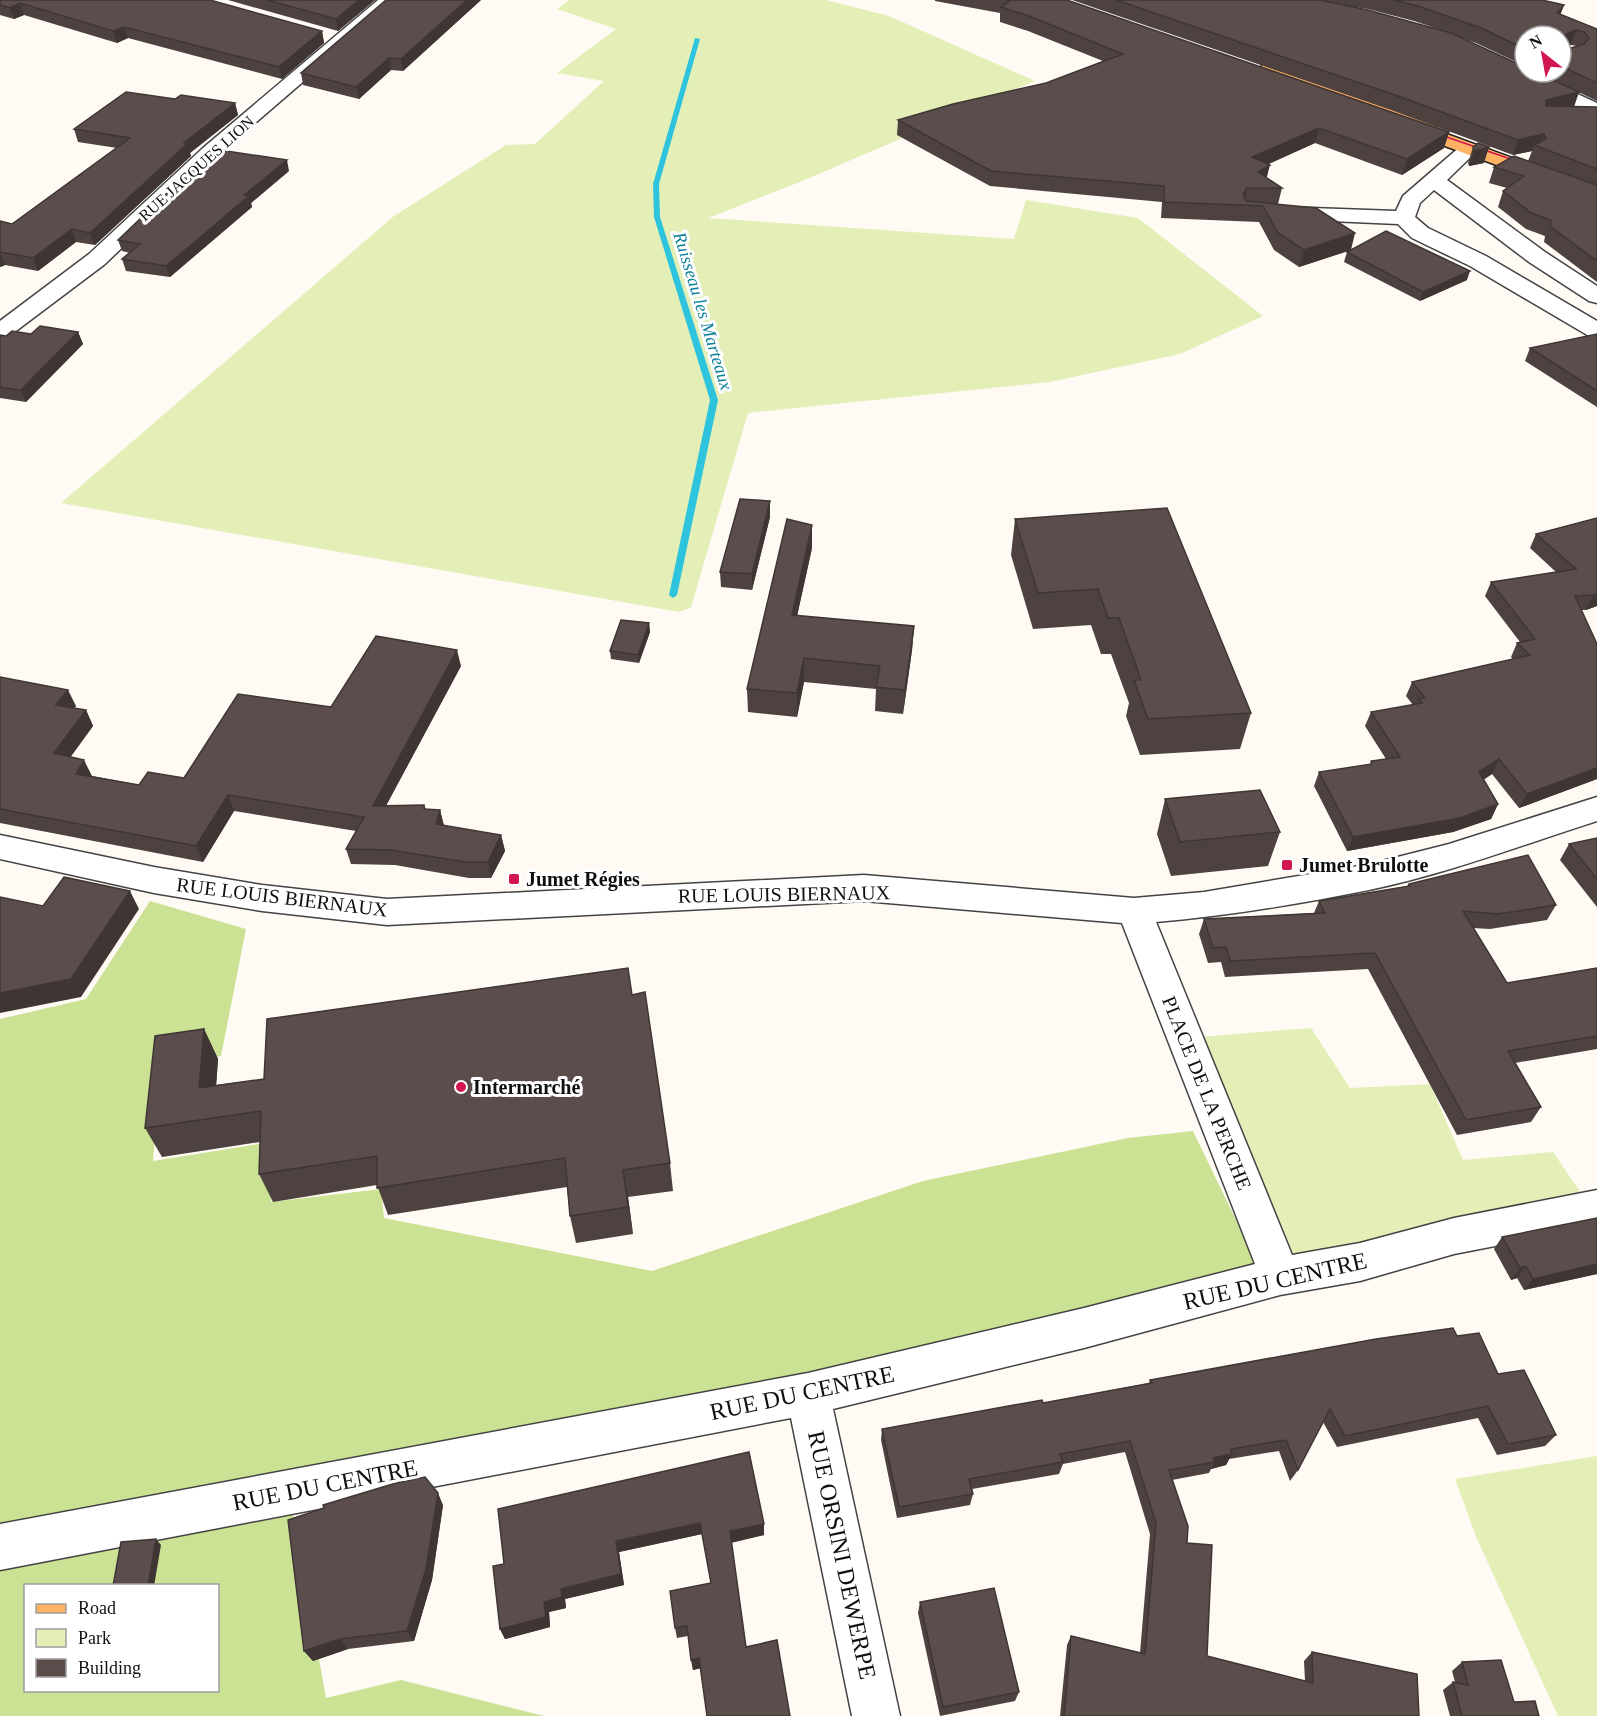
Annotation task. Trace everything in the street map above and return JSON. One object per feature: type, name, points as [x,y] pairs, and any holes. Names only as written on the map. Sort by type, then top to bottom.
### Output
[{"type":"main road","points":[[1597,183],[1253,67],[1597,196]]},
{"type":"street","name":"RUE JACQUES LION","points":[[0,332],[97,259],[210,152],[389,0]]},
{"type":"street","points":[[320,33],[343,40]]},
{"type":"street","points":[[1542,84],[1597,110]]},
{"type":"street","points":[[1404,218],[1410,200],[1469,149]]},
{"type":"street","points":[[1434,180],[1537,257],[1597,296]]},
{"type":"street","points":[[1263,212],[1404,218],[1420,233],[1478,261],[1597,331]]},
{"type":"street","points":[[1525,289],[1565,275]]},
{"type":"street","name":"RUE LOUIS BIERNAUX","points":[[0,847],[187,886],[262,898],[387,912],[864,888],[1134,911],[1204,906],[1370,877],[1449,856],[1597,809]]},
{"type":"street","name":"PLACE DE LA PERCHE","points":[[1134,911],[1280,1276]]},
{"type":"street","name":"RUE DU CENTRE","points":[[0,1547],[808,1394],[1084,1328],[1280,1276],[1360,1263],[1454,1236],[1597,1208]]},
{"type":"street","name":"RUE ORSINI DEWERPE","points":[[808,1394],[876,1716]]},
{"type":"green space","points":[[569,0],[826,0],[889,16],[1035,81],[800,182],[708,218],[1014,239],[1026,200],[1138,218],[1263,316],[1180,354],[1050,382],[748,413],[691,607],[679,612],[61,503],[394,216],[506,145],[535,144],[604,81],[557,73],[616,29],[557,9]]},
{"type":"green space","points":[[150,901],[246,929],[221,1056],[161,1066],[153,1161],[271,1142],[271,1202],[381,1189],[384,1218],[652,1271],[923,1181],[1128,1138],[1193,1131],[1265,1280],[289,1492],[326,1698],[401,1680],[544,1716],[0,1716],[0,1019],[86,999]]},
{"type":"green space","points":[[1311,1028],[1350,1088],[1430,1084],[1463,1160],[1553,1152],[1592,1209],[1280,1276],[1186,1038]]},
{"type":"green space","points":[[1597,1456],[1597,1716],[1558,1716],[1477,1539],[1455,1479]]},
{"type":"building","points":[[0,0],[210,0],[322,31],[279,67],[124,27],[113,31],[20,3],[10,8],[0,5]]},
{"type":"building","points":[[267,0],[359,0],[336,19]]},
{"type":"building","points":[[386,0],[467,0],[401,59],[389,58],[356,87],[301,73]]},
{"type":"building","points":[[1007,0],[1067,0],[1449,132],[1407,159],[1319,128],[1252,157],[1270,165],[1258,172],[1282,188],[1247,188],[1243,194],[1246,201],[1316,208],[1355,233],[1304,250],[1278,233],[1263,206],[1164,202],[1164,186],[991,171],[898,120],[953,104],[1046,83],[1123,54],[1001,7],[1010,1]]},
{"type":"building","points":[[1116,0],[1320,0],[1368,10],[1451,33],[1513,61],[1513,84],[1561,84],[1579,92],[1546,100],[1546,106],[1597,107],[1597,169],[1534,145],[1546,139],[1544,134],[1518,140],[1395,95]]},
{"type":"building","points":[[1393,0],[1542,0],[1564,5],[1557,13],[1597,29],[1597,83],[1573,72],[1573,47],[1584,44],[1589,38],[1584,32],[1573,31],[1573,24],[1513,24],[1513,43],[1481,28],[1418,6]]},
{"type":"building","points":[[126,92],[175,99],[181,95],[235,103],[184,143],[187,144],[90,233],[72,229],[33,258],[0,252],[0,221],[12,224],[130,138],[74,129]]},
{"type":"building","points":[[1478,143],[1489,147],[1474,151],[1473,147]]},
{"type":"building","points":[[213,149],[287,160],[244,195],[249,196],[166,266],[122,259],[140,244],[118,240]]},
{"type":"building","points":[[1514,156],[1597,185],[1597,261],[1550,226],[1551,220],[1531,213],[1503,191],[1524,176],[1494,167]]},
{"type":"building","points":[[1386,231],[1470,271],[1423,292],[1347,252]]},
{"type":"building","points":[[40,326],[78,332],[21,390],[0,387],[0,335],[6,336],[12,331],[31,334]]},
{"type":"building","points":[[1597,334],[1597,391],[1530,348]]},
{"type":"building","points":[[740,499],[770,501],[752,574],[720,572]]},
{"type":"building","points":[[1167,508],[1251,713],[1148,719],[1134,680],[1141,680],[1119,618],[1108,618],[1098,589],[1038,593],[1015,519]]},
{"type":"building","points":[[1597,518],[1597,594],[1575,596],[1597,644],[1597,768],[1527,794],[1499,759],[1479,772],[1498,804],[1460,818],[1353,837],[1319,772],[1400,757],[1371,712],[1422,703],[1419,699],[1425,698],[1412,682],[1530,655],[1517,643],[1535,639],[1491,582],[1576,569],[1536,534]]},
{"type":"building","points":[[787,519],[812,525],[792,615],[914,626],[905,690],[876,687],[880,666],[804,658],[797,693],[747,689]]},
{"type":"building","points":[[621,620],[649,623],[638,655],[610,651]]},
{"type":"building","points":[[376,636],[457,650],[373,806],[424,805],[424,809],[440,810],[436,824],[501,835],[488,862],[465,862],[391,850],[346,849],[364,817],[228,795],[196,846],[0,809],[0,677],[68,690],[56,705],[86,710],[54,753],[84,760],[76,774],[139,785],[148,772],[184,778],[238,694],[331,707]]},
{"type":"building","points":[[1260,790],[1280,832],[1180,842],[1165,799]]},
{"type":"building","points":[[1597,838],[1597,879],[1569,844]]},
{"type":"building","points":[[1528,855],[1556,905],[1498,914],[1463,911],[1507,983],[1597,968],[1597,1036],[1508,1051],[1541,1107],[1466,1120],[1375,953],[1230,961],[1226,947],[1213,948],[1204,919],[1325,913],[1319,901],[1410,886],[1409,884]]},
{"type":"building","points":[[64,877],[130,891],[71,979],[0,993],[0,897],[43,906]]},
{"type":"building","name":"Intermarché","points":[[628,968],[632,995],[645,992],[670,1163],[623,1170],[628,1207],[570,1216],[565,1158],[377,1188],[377,1156],[259,1174],[261,1111],[145,1128],[155,1036],[204,1029],[199,1088],[264,1079],[267,1019]]},
{"type":"building","points":[[1597,1218],[1597,1264],[1533,1279],[1526,1266],[1520,1268],[1502,1237]]},
{"type":"building","points":[[1453,1328],[1457,1336],[1479,1333],[1498,1374],[1524,1370],[1556,1435],[1508,1444],[1488,1406],[1345,1436],[1330,1409],[1298,1470],[1286,1440],[1231,1449],[1232,1454],[1213,1458],[1215,1462],[1169,1470],[1188,1526],[1187,1543],[1212,1545],[1207,1656],[1313,1683],[1312,1652],[1417,1674],[1419,1716],[1064,1716],[1071,1636],[1145,1654],[1156,1523],[1130,1441],[1060,1454],[1063,1462],[969,1479],[973,1494],[899,1507],[882,1429],[1042,1400],[1043,1403],[1152,1383],[1150,1380],[1376,1339]]},
{"type":"building","points":[[749,1452],[764,1524],[730,1531],[746,1647],[777,1640],[790,1716],[707,1716],[699,1658],[691,1660],[687,1626],[675,1628],[670,1591],[711,1583],[700,1523],[616,1541],[621,1574],[561,1589],[562,1597],[544,1602],[546,1617],[500,1629],[493,1566],[504,1564],[498,1509]]},
{"type":"building","points":[[425,1477],[438,1493],[426,1569],[407,1631],[340,1639],[304,1651],[288,1520],[324,1508],[323,1505],[396,1483]]},
{"type":"building","points":[[156,1539],[148,1584],[113,1584],[121,1542]]},
{"type":"building","points":[[994,1588],[1019,1692],[943,1707],[920,1602]]},
{"type":"building","points":[[1501,1660],[1514,1702],[1535,1701],[1539,1716],[1462,1716],[1453,1682],[1468,1685],[1462,1662]]},
{"type":"waterway","name":"Ruisseau les Marteaux","points":[[673,595],[714,400],[657,217],[656,184],[697,39]]},
{"type":"tram line","points":[[1432,132],[1525,164]]},
{"type":"place","name":"Jumet Brulotte","points":[[1287,865]]},
{"type":"place","name":"Jumet Régies","points":[[514,879]]},
{"type":"place","name":"Intermarché","points":[[461,1087]]}]
